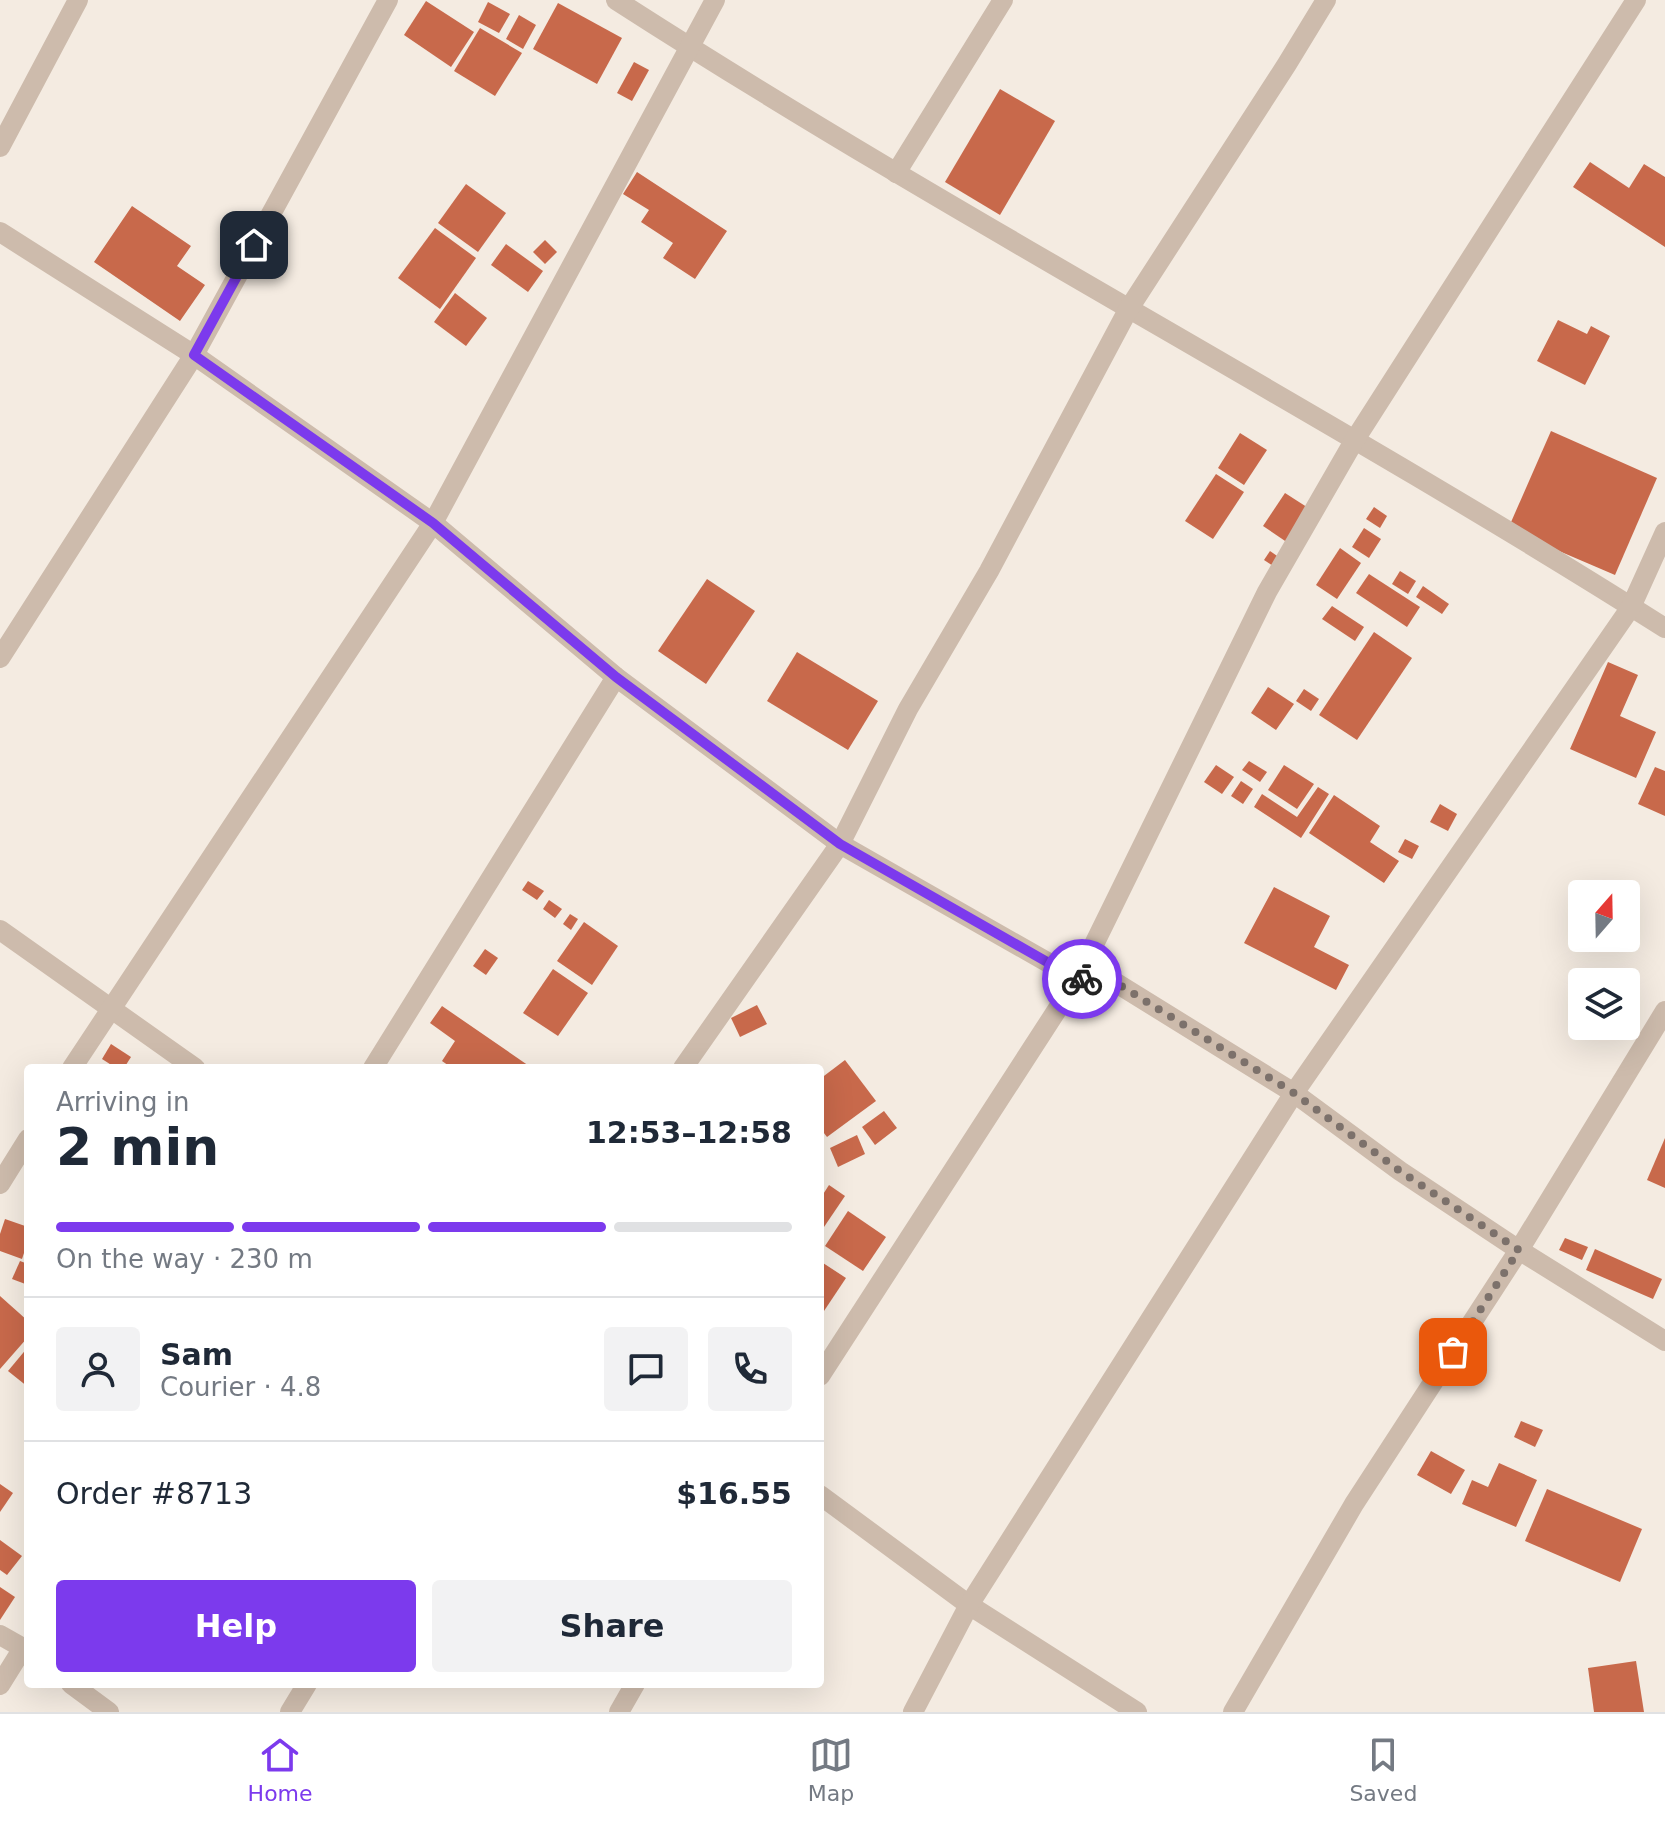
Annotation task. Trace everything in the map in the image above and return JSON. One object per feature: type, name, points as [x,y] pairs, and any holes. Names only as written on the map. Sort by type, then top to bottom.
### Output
[{"type":"street","points":[[0,147],[78,0]]},
{"type":"street","points":[[0,658],[194,355],[388,0]]},
{"type":"street","points":[[616,0],[896,173],[1354,441],[1665,628]]},
{"type":"street","points":[[75,1064],[433,523],[715,0]]},
{"type":"street","points":[[896,173],[1003,0]]},
{"type":"street","points":[[686,1064],[840,844],[908,709],[989,571],[1128,310],[1326,0]]},
{"type":"street","points":[[824,1370],[1077,979],[1267,592],[1354,441],[1636,0]]},
{"type":"street","points":[[0,232],[194,355],[433,523],[616,677],[840,844],[1077,979],[1105,976],[1294,1093],[1400,1171],[1665,1341]]},
{"type":"street","points":[[913,1712],[969,1605],[1294,1093],[1631,607],[1665,532]]},
{"type":"street","points":[[375,1064],[616,677]]},
{"type":"street","points":[[0,930],[189,1064]]},
{"type":"street","points":[[1233,1712],[1354,1504],[1519,1250],[1665,1011]]},
{"type":"street","points":[[0,1184],[24,1145]]},
{"type":"street","points":[[824,1498],[969,1605],[1137,1712]]},
{"type":"street","points":[[0,1635],[24,1645]]},
{"type":"street","points":[[0,1685],[24,1649]]},
{"type":"street","points":[[76,1688],[109,1712]]},
{"type":"street","points":[[290,1712],[305,1688]]},
{"type":"street","points":[[619,1712],[633,1688]]},
{"type":"building","points":[[426,1],[474,32],[451,67],[404,35]]},
{"type":"building","points":[[488,2],[510,14],[499,33],[478,22]]},
{"type":"building","points":[[558,3],[622,38],[597,84],[533,49]]},
{"type":"building","points":[[519,15],[536,25],[523,49],[506,39]]},
{"type":"building","points":[[480,28],[522,53],[495,96],[454,71]]},
{"type":"building","points":[[634,62],[649,70],[632,101],[617,93]]},
{"type":"building","points":[[1000,89],[1055,121],[1000,215],[945,182]]},
{"type":"building","points":[[1590,162],[1629,188],[1644,164],[1665,177],[1665,247],[1573,187]]},
{"type":"building","points":[[637,172],[727,231],[695,279],[663,258],[673,243],[641,222],[649,210],[623,194]]},
{"type":"building","points":[[466,184],[506,213],[478,252],[438,223]]},
{"type":"building","points":[[132,206],[191,246],[177,266],[205,285],[180,321],[94,262]]},
{"type":"building","points":[[435,228],[476,258],[440,309],[398,278]]},
{"type":"building","points":[[545,240],[557,252],[545,264],[533,252]]},
{"type":"building","points":[[506,244],[543,271],[528,292],[491,265]]},
{"type":"building","points":[[455,293],[487,318],[466,346],[434,322]]},
{"type":"building","points":[[1558,320],[1587,334],[1591,326],[1610,336],[1585,385],[1537,361]]},
{"type":"building","points":[[1551,431],[1657,478],[1615,575],[1508,529]]},
{"type":"building","points":[[1240,433],[1267,450],[1244,485],[1218,468]]},
{"type":"building","points":[[1216,474],[1244,492],[1213,539],[1185,521]]},
{"type":"building","points":[[1285,493],[1313,511],[1291,545],[1263,526]]},
{"type":"building","points":[[1374,507],[1387,516],[1380,528],[1366,519]]},
{"type":"building","points":[[1364,528],[1381,539],[1369,558],[1352,547]]},
{"type":"building","points":[[1340,548],[1361,563],[1337,599],[1316,585]]},
{"type":"building","points":[[1270,551],[1283,560],[1278,569],[1264,560]]},
{"type":"building","points":[[1400,571],[1416,581],[1408,594],[1392,584]]},
{"type":"building","points":[[1369,574],[1420,607],[1407,627],[1356,593]]},
{"type":"building","points":[[707,579],[755,611],[706,684],[658,651]]},
{"type":"building","points":[[1423,586],[1449,604],[1442,614],[1416,597]]},
{"type":"building","points":[[1332,606],[1364,627],[1355,641],[1322,619]]},
{"type":"building","points":[[1374,632],[1412,658],[1357,740],[1319,715]]},
{"type":"building","points":[[797,652],[878,701],[848,750],[767,701]]},
{"type":"building","points":[[1608,662],[1638,675],[1620,716],[1656,732],[1636,778],[1570,749]]},
{"type":"building","points":[[1268,687],[1294,704],[1276,730],[1251,713]]},
{"type":"building","points":[[1304,689],[1319,699],[1311,711],[1296,701]]},
{"type":"building","points":[[1249,761],[1267,772],[1260,782],[1242,770]]},
{"type":"building","points":[[1216,765],[1234,777],[1222,794],[1204,782]]},
{"type":"building","points":[[1284,765],[1314,784],[1297,809],[1268,790]]},
{"type":"building","points":[[1655,767],[1665,771],[1665,816],[1638,804]]},
{"type":"building","points":[[1241,781],[1253,789],[1243,804],[1231,796]]},
{"type":"building","points":[[1318,787],[1329,794],[1301,838],[1254,807],[1262,794],[1297,817]]},
{"type":"building","points":[[1334,795],[1380,826],[1370,842],[1399,861],[1384,883],[1309,833]]},
{"type":"building","points":[[1440,804],[1457,814],[1448,831],[1430,822]]},
{"type":"building","points":[[1405,839],[1419,846],[1412,859],[1398,852]]},
{"type":"building","points":[[528,881],[544,891],[537,900],[522,890]]},
{"type":"building","points":[[1274,887],[1330,916],[1314,947],[1349,965],[1336,990],[1244,943]]},
{"type":"building","points":[[549,900],[562,909],[555,918],[543,909]]},
{"type":"building","points":[[570,914],[578,919],[571,930],[563,924]]},
{"type":"building","points":[[584,922],[618,946],[592,985],[557,961]]},
{"type":"building","points":[[485,949],[498,958],[486,975],[473,966]]},
{"type":"building","points":[[553,969],[588,993],[558,1036],[523,1013]]},
{"type":"building","points":[[757,1005],[767,1024],[740,1037],[731,1018]]},
{"type":"building","points":[[442,1006],[526,1064],[446,1064],[442,1061],[455,1041],[430,1023]]},
{"type":"building","points":[[111,1044],[131,1057],[127,1064],[110,1064],[102,1059]]},
{"type":"building","points":[[845,1060],[876,1101],[827,1137],[824,1133],[824,1076]]},
{"type":"building","points":[[884,1111],[897,1128],[875,1145],[862,1127]]},
{"type":"building","points":[[857,1135],[865,1154],[838,1167],[830,1148]]},
{"type":"building","points":[[1665,1138],[1665,1188],[1647,1180]]},
{"type":"building","points":[[829,1185],[845,1196],[824,1227],[824,1193]]},
{"type":"building","points":[[848,1211],[886,1237],[863,1271],[825,1246]]},
{"type":"building","points":[[5,1219],[24,1226],[22,1259],[0,1251],[0,1234]]},
{"type":"building","points":[[1565,1238],[1588,1247],[1582,1260],[1559,1250]]},
{"type":"building","points":[[1595,1249],[1662,1279],[1653,1299],[1586,1270]]},
{"type":"building","points":[[20,1261],[24,1262],[24,1284],[12,1279]]},
{"type":"building","points":[[824,1264],[846,1278],[824,1311]]},
{"type":"building","points":[[0,1296],[24,1317],[24,1342],[0,1369]]},
{"type":"building","points":[[24,1352],[24,1384],[8,1371]]},
{"type":"building","points":[[1521,1421],[1543,1430],[1535,1447],[1514,1437]]},
{"type":"building","points":[[1431,1451],[1465,1470],[1451,1494],[1417,1475]]},
{"type":"building","points":[[1499,1463],[1537,1480],[1516,1527],[1462,1504],[1472,1480],[1488,1487]]},
{"type":"building","points":[[0,1484],[13,1493],[0,1512]]},
{"type":"building","points":[[1547,1489],[1642,1529],[1620,1582],[1525,1541]]},
{"type":"building","points":[[0,1540],[22,1556],[7,1575],[0,1570]]},
{"type":"building","points":[[0,1587],[15,1597],[0,1620]]},
{"type":"building","points":[[1636,1661],[1644,1712],[1594,1712],[1588,1668]]},
{"type":"way so far","points":[[1082,979],[1105,976],[1294,1093],[1400,1171],[1519,1250],[1453,1352]]},
{"type":"route","points":[[254,245],[194,355],[433,523],[616,677],[840,844],[1077,979],[1082,979]]}]
